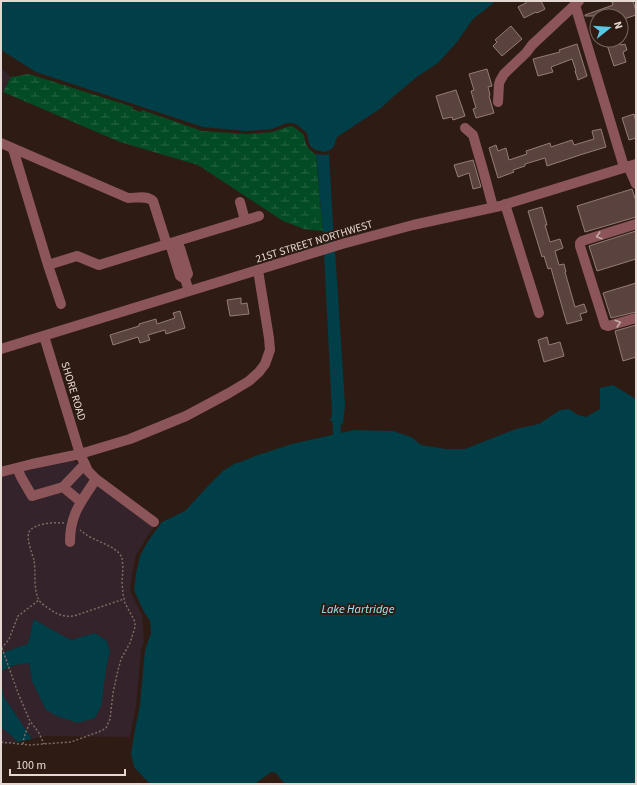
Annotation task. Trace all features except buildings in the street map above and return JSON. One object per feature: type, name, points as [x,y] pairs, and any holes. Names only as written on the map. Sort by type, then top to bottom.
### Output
[{"type":"street","points":[[498,102],[499,84],[504,74],[526,53],[532,44],[577,3],[636,184]]},
{"type":"street","points":[[465,128],[473,135],[493,207]]},
{"type":"street","points":[[1,143],[128,198],[147,197],[151,199],[172,244],[180,248],[183,273],[189,291]]},
{"type":"street","points":[[13,148],[60,304]]},
{"type":"street","name":"21ST STREET NORTHWEST","points":[[1,349],[316,251],[413,225],[505,204],[629,166]]},
{"type":"street","points":[[240,202],[246,220]]},
{"type":"street","points":[[505,204],[539,313]]},
{"type":"street","points":[[48,265],[77,256],[99,265],[172,244],[259,216]]},
{"type":"street","points":[[636,224],[582,241],[580,243],[605,326],[636,318]]},
{"type":"street","points":[[1,472],[80,454],[130,439],[186,416],[249,381],[265,364],[270,350],[258,270]]},
{"type":"street","name":"SHORE ROAD","points":[[44,336],[80,454],[88,471],[96,479],[154,522]]},
{"type":"street","points":[[17,468],[32,496],[63,487],[85,464]]},
{"type":"street","points":[[70,542],[70,530],[76,510],[96,479]]},
{"type":"street","points":[[63,487],[81,502]]},
{"type":"path","points":[[68,524],[57,523],[38,526],[32,528],[29,533],[28,538],[34,560],[36,591],[39,600],[61,616],[74,616],[124,599]]},
{"type":"path","points":[[1,742],[44,744],[71,742],[97,733],[106,728],[110,719],[114,684],[121,660],[130,643],[135,627],[132,616],[124,599],[122,557],[111,547],[88,536],[77,528]]},
{"type":"path","points":[[39,600],[18,616],[9,639],[1,648],[30,722],[39,733],[44,744]]},
{"type":"path","points":[[23,744],[30,722]]},
{"type":"shaded area","points":[[1,68],[11,77],[1,95]]},
{"type":"shaded area","points":[[73,460],[81,466],[91,480],[69,515],[66,530],[66,546],[74,545],[75,530],[80,511],[98,485],[154,527],[136,555],[130,591],[142,615],[144,642],[141,650],[136,705],[130,737],[44,736],[32,739],[4,697],[1,684],[1,671],[15,665],[29,663],[32,681],[106,669],[110,652],[107,641],[95,633],[71,640],[34,619],[28,644],[1,653],[1,476]]},
{"type":"shaded area","points":[[1,728],[5,730],[18,742],[1,745]]},
{"type":"green space","points":[[29,74],[133,107],[132,109],[141,112],[142,110],[202,131],[246,134],[272,132],[291,126],[294,127],[304,135],[307,146],[316,155],[323,231],[304,229],[283,221],[198,165],[120,142],[3,92],[11,77]]},
{"type":"water","points":[[1,1],[496,1],[473,19],[457,42],[438,63],[418,76],[381,108],[337,137],[334,146],[330,150],[324,152],[311,147],[307,133],[296,124],[287,123],[272,129],[246,131],[203,127],[36,72],[1,50]]},
{"type":"water","points":[[316,154],[329,154],[334,242],[324,245],[322,219]]},
{"type":"water","points":[[335,250],[345,405],[343,425],[329,420],[332,413],[324,253]]},
{"type":"water","name":"Lake Hartridge","points":[[613,385],[636,399],[636,784],[285,784],[276,773],[271,772],[255,784],[151,784],[134,767],[131,754],[140,705],[145,650],[151,633],[150,621],[134,590],[140,556],[148,541],[162,522],[185,511],[224,470],[236,463],[292,444],[354,430],[393,431],[411,437],[421,445],[446,449],[465,449],[516,429],[539,424],[560,410],[569,409],[578,415],[586,417],[600,409],[600,388]]},
{"type":"water","points":[[34,619],[71,640],[95,633],[107,641],[110,652],[101,706],[95,718],[78,723],[57,716],[46,710],[32,681],[29,663],[15,665],[1,671],[1,653],[28,644]]},
{"type":"water","points":[[1,684],[4,697],[32,739],[18,742],[1,728]]},
{"type":"waterway","points":[[336,412],[337,434]]}]
